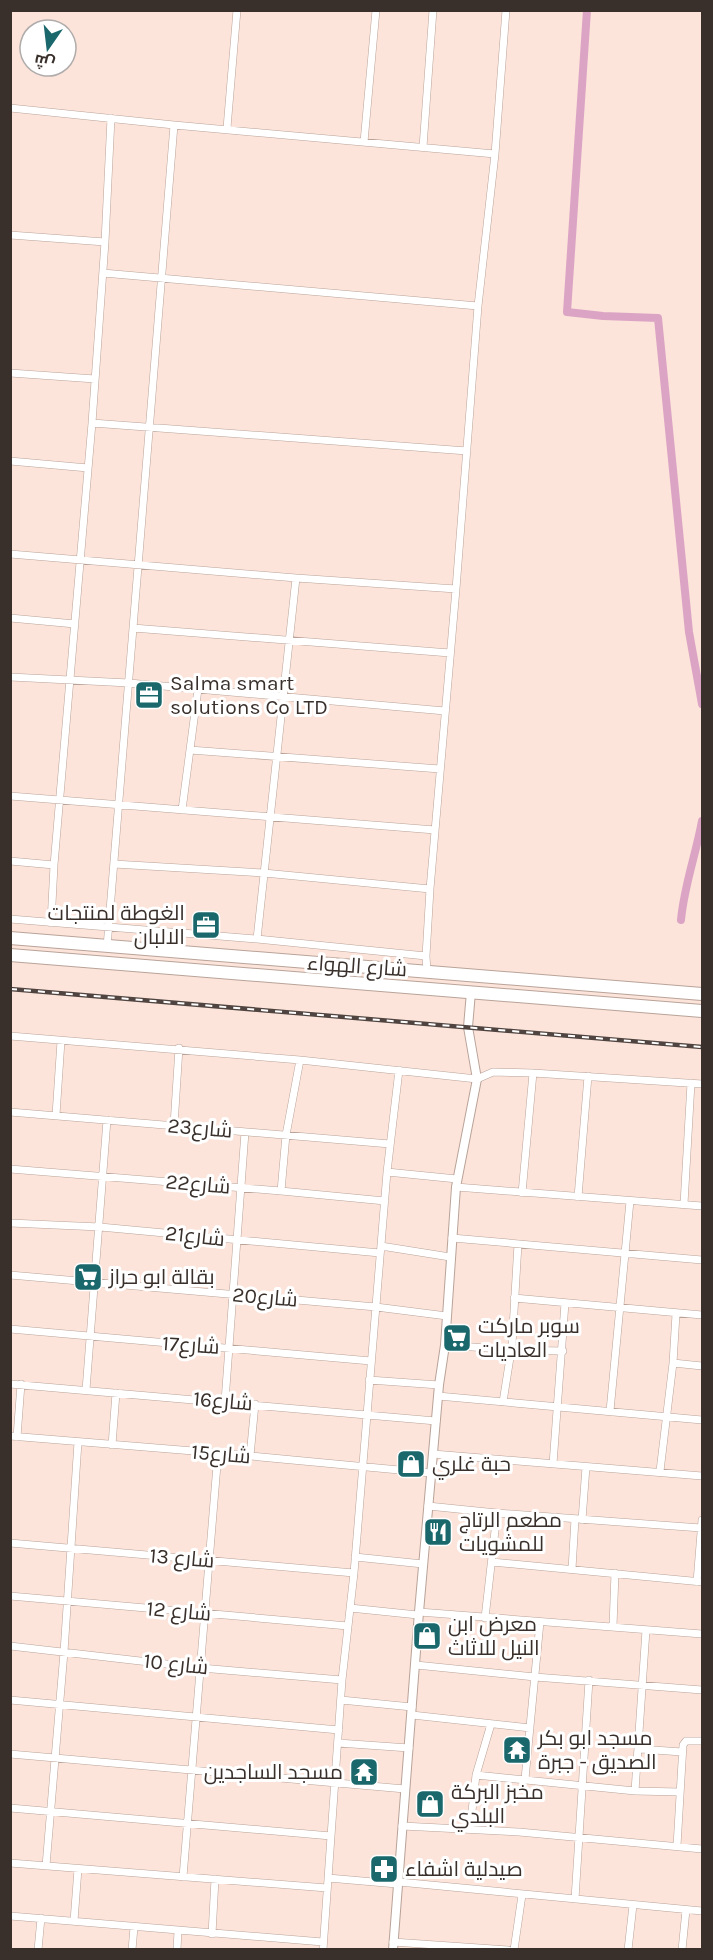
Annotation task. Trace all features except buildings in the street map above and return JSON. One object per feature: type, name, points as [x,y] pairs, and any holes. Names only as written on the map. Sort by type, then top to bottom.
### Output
[{"type":"highway","name":"شارع الهواء","points":[[10,938],[702,994]]},
{"type":"highway","name":"شارع الهواء","points":[[10,955],[702,1011]]},
{"type":"street","points":[[227,128],[237,10]]},
{"type":"street","points":[[364,142],[376,10]]},
{"type":"street","points":[[423,147],[433,10]]},
{"type":"street","points":[[428,971],[426,956],[430,889],[478,306],[495,154],[506,10]]},
{"type":"street","points":[[10,108],[495,154]]},
{"type":"street","points":[[51,923],[92,423],[111,118]]},
{"type":"street","points":[[108,946],[174,125]]},
{"type":"street","points":[[10,235],[105,242]]},
{"type":"street","points":[[103,273],[478,306]]},
{"type":"street","points":[[10,373],[95,379]]},
{"type":"street","points":[[92,423],[467,451]]},
{"type":"street","points":[[10,461],[88,468]]},
{"type":"street","points":[[10,554],[456,589]]},
{"type":"street","points":[[257,939],[296,578]]},
{"type":"street","points":[[10,618],[75,624]]},
{"type":"street","points":[[133,628],[450,652]]},
{"type":"street","points":[[10,677],[129,683],[445,711]]},
{"type":"street","points":[[182,810],[198,689]]},
{"type":"street","points":[[190,750],[440,770]]},
{"type":"street","points":[[10,796],[435,830]]},
{"type":"street","points":[[10,861],[54,865]]},
{"type":"street","points":[[114,864],[264,873],[430,889]]},
{"type":"street","points":[[10,919],[257,939],[426,956]]},
{"type":"street","points":[[471,992],[468,1027],[477,1079],[456,1183],[445,1345],[439,1385],[418,1613],[416,1665],[393,1946],[508,1950]]},
{"type":"street","points":[[10,1036],[179,1048],[477,1079],[493,1072],[702,1084]]},
{"type":"street","points":[[56,1115],[61,1041]]},
{"type":"street","points":[[174,1125],[179,1048]]},
{"type":"street","points":[[281,1191],[286,1135],[300,1060]]},
{"type":"street","points":[[10,1916],[323,1946],[342,1680],[354,1573],[387,1172],[399,1070]]},
{"type":"street","points":[[522,1192],[533,1073]]},
{"type":"street","points":[[578,1197],[588,1076]]},
{"type":"street","points":[[684,1204],[691,1083]]},
{"type":"street","name":"شارع23","points":[[10,1112],[390,1144]]},
{"type":"street","points":[[86,1390],[107,1120]]},
{"type":"street","points":[[225,1401],[245,1132]]},
{"type":"street","name":"شارع22","points":[[10,1169],[385,1201]]},
{"type":"street","points":[[387,1172],[522,1192],[702,1206]]},
{"type":"street","points":[[610,1411],[630,1201]]},
{"type":"street","name":"شارع21","points":[[10,1223],[100,1227],[237,1240],[380,1249],[450,1257]]},
{"type":"street","points":[[452,1238],[702,1260]]},
{"type":"street","points":[[503,1401],[511,1349],[518,1244]]},
{"type":"street","name":"شارع20","points":[[10,1275],[376,1307],[447,1316]]},
{"type":"street","points":[[514,1298],[702,1315]]},
{"type":"street","points":[[553,1464],[565,1303]]},
{"type":"street","points":[[660,1471],[676,1314]]},
{"type":"street","name":"شارع17","points":[[10,1329],[371,1361]]},
{"type":"street","points":[[445,1345],[563,1351]]},
{"type":"street","points":[[672,1363],[702,1366]]},
{"type":"street","points":[[369,1380],[439,1385]]},
{"type":"street","name":"شارع16","points":[[10,1384],[436,1421]]},
{"type":"street","points":[[14,1437],[21,1384]]},
{"type":"street","points":[[112,1445],[116,1393]]},
{"type":"street","points":[[438,1396],[702,1420]]},
{"type":"street","points":[[250,1456],[255,1404]]},
{"type":"street","name":"شارع15","points":[[14,1437],[432,1473]]},
{"type":"street","points":[[46,1866],[64,1652],[78,1442]]},
{"type":"street","points":[[183,1877],[218,1453]]},
{"type":"street","points":[[433,1454],[702,1476]]},
{"type":"street","points":[[572,1569],[586,1467]]},
{"type":"street","points":[[428,1506],[701,1528]]},
{"type":"street","points":[[485,1617],[497,1513]]},
{"type":"street","points":[[492,1562],[700,1582],[702,1520]]},
{"type":"street","name":"شارع 13","points":[[10,1543],[354,1573]]},
{"type":"street","points":[[355,1557],[423,1564]]},
{"type":"street","points":[[613,1626],[615,1573]]},
{"type":"street","name":"شارع 12","points":[[10,1596],[348,1626]]},
{"type":"street","points":[[350,1608],[702,1634]]},
{"type":"street","points":[[525,1779],[540,1622]]},
{"type":"street","points":[[635,1791],[640,1749],[646,1630]]},
{"type":"street","name":"شارع 10","points":[[10,1646],[201,1668],[342,1680]]},
{"type":"street","points":[[416,1665],[702,1690]]},
{"type":"street","points":[[575,1899],[589,1680]]},
{"type":"street","points":[[10,1700],[339,1730]]},
{"type":"street","points":[[341,1700],[530,1728]]},
{"type":"street","points":[[470,1829],[476,1775],[491,1724]]},
{"type":"street","points":[[677,1846],[682,1752],[686,1741],[702,1741]]},
{"type":"street","points":[[338,1743],[409,1748]]},
{"type":"street","points":[[640,1749],[682,1752]]},
{"type":"street","points":[[10,1754],[405,1789]]},
{"type":"street","points":[[476,1775],[582,1787],[680,1792]]},
{"type":"street","points":[[10,1808],[331,1836]]},
{"type":"street","points":[[402,1826],[470,1829],[702,1849]]},
{"type":"street","points":[[10,1863],[327,1888]]},
{"type":"street","points":[[74,1921],[78,1869]]},
{"type":"street","points":[[328,1878],[702,1911]]},
{"type":"street","points":[[212,1934],[215,1879]]},
{"type":"street","points":[[514,1950],[522,1895]]},
{"type":"street","points":[[628,1950],[633,1905]]},
{"type":"street","points":[[681,1950],[686,1910]]},
{"type":"street","points":[[38,1950],[41,1918]]},
{"type":"street","points":[[132,1950],[134,1927]]},
{"type":"street","points":[[177,1950],[178,1931]]},
{"type":"waterway","points":[[587,10],[567,312],[658,318],[689,632],[702,704]]},
{"type":"waterway","points":[[681,920],[702,821]]},
{"type":"railway","points":[[10,989],[702,1047]]},
{"type":"place","name":"Salma smart solutions Co LTD","points":[[149,695]]},
{"type":"place","name":"الغوطة لمنتجات الالبان","points":[[206,925]]},
{"type":"place","name":"بقالة ابو حراز","points":[[88,1277]]},
{"type":"place","name":"سوبر ماركت العاديات","points":[[457,1338]]},
{"type":"place","name":"حبة غلري","points":[[411,1464]]},
{"type":"place","name":"مطعم الرتاج للمشويات","points":[[438,1532]]},
{"type":"place","name":"معرض ابن النيل للاثاث","points":[[427,1636]]},
{"type":"place","name":"مسجد ابو بكر الصديق - جبرة","points":[[517,1750]]},
{"type":"place","name":"مسجد الساجدين","points":[[364,1772]]},
{"type":"place","name":"مخبز البركة البلدي","points":[[430,1804]]},
{"type":"place","name":"صيدلية اشفاء","points":[[384,1869]]}]
